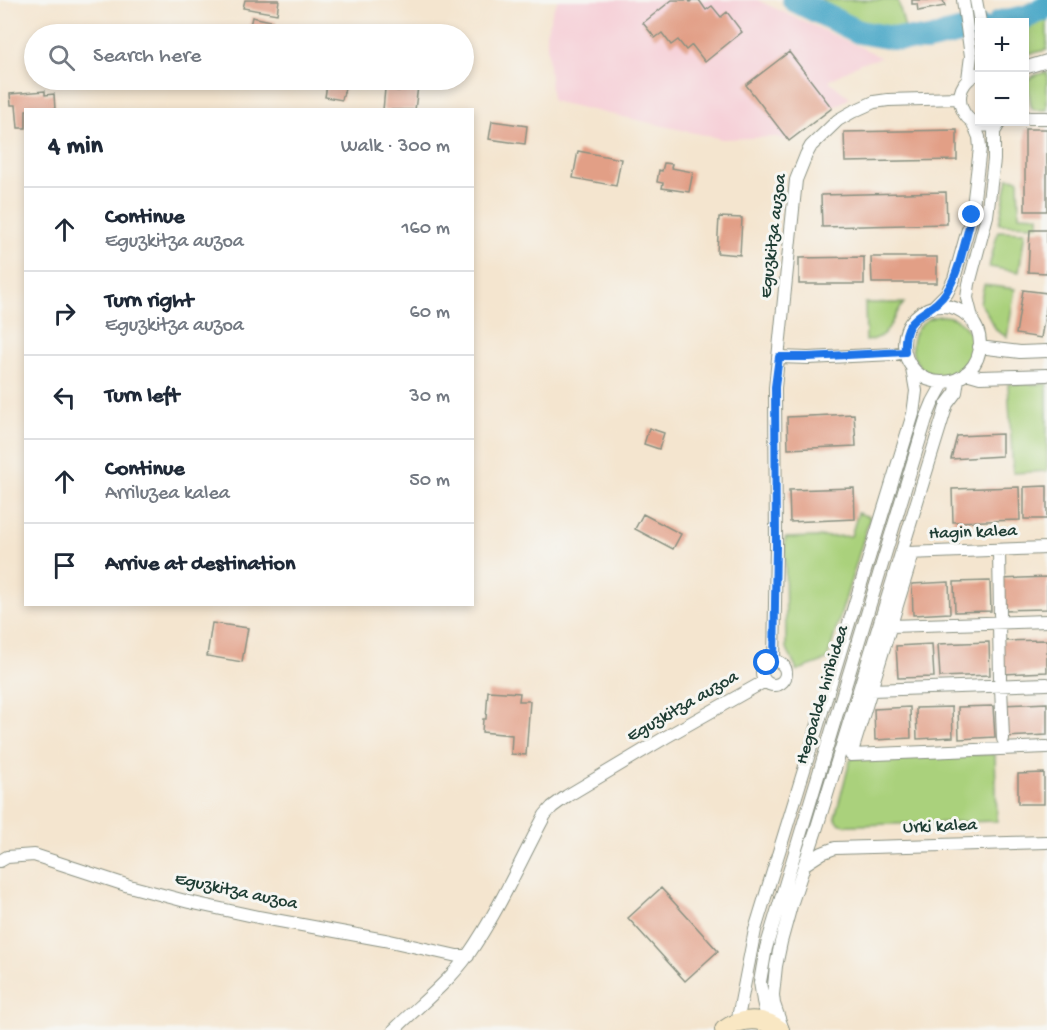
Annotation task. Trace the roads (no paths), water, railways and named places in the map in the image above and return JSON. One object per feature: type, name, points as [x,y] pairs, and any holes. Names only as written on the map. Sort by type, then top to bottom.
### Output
[{"type":"main road","points":[[730,1026],[747,1020],[758,1020],[777,1028]]},
{"type":"street","points":[[932,308],[947,292],[954,279],[972,215],[980,148],[979,137],[972,121],[963,111],[960,98],[964,84],[974,76],[963,0]]},
{"type":"street","points":[[976,0],[979,18]]},
{"type":"street","points":[[1029,66],[1047,61]]},
{"type":"street","name":"Eguzkitza auzoa","points":[[774,661],[775,387],[796,180],[811,146],[838,120],[874,102],[960,98]]},
{"type":"street","points":[[1029,118],[1047,118]]},
{"type":"street","points":[[997,126],[994,132],[994,160],[987,216],[969,284],[968,298],[973,323],[978,334],[977,357],[973,366],[962,376],[956,392],[947,404],[907,553],[891,626],[851,755],[1047,747]]},
{"type":"street","points":[[730,1026],[755,930],[913,414],[916,391],[912,368],[905,352],[905,336],[917,315],[941,306],[959,311],[973,323]]},
{"type":"street","points":[[979,347],[1020,352],[1047,351]]},
{"type":"street","points":[[779,357],[905,352]]},
{"type":"street","points":[[912,368],[921,376],[932,381],[944,382],[962,376],[1047,375]]},
{"type":"street","name":"Hegoalde hiribidea","points":[[777,1028],[763,1001],[760,982],[766,948],[926,418],[944,382]]},
{"type":"street","name":"Hagin kalea","points":[[907,553],[1047,548]]},
{"type":"street","points":[[999,550],[1003,739]]},
{"type":"street","points":[[777,1028],[773,995],[776,966],[792,902],[907,553]]},
{"type":"street","points":[[891,626],[1000,619],[1047,621]]},
{"type":"street","name":"Eguzkitza auzoa","points":[[774,661],[785,667],[785,679],[779,684],[767,684],[765,681],[762,677],[762,669],[767,663],[774,661]]},
{"type":"street","name":"Eguzkitza auzoa","points":[[394,1030],[468,956],[545,815],[552,807],[666,737],[765,681]]},
{"type":"street","points":[[871,690],[1001,682],[1047,684]]},
{"type":"street","points":[[817,826],[822,839],[835,848]]},
{"type":"street","name":"Urki kalea","points":[[835,848],[1047,842]]},
{"type":"street","points":[[805,864],[835,848]]},
{"type":"street","name":"Eguzkitza auzoa","points":[[0,861],[7,857],[34,855],[129,886],[189,902],[458,956],[468,956]]},
{"type":"waterway","points":[[794,0],[859,32],[893,38],[926,40],[975,28]]},
{"type":"waterway","points":[[1021,18],[1047,7]]}]
